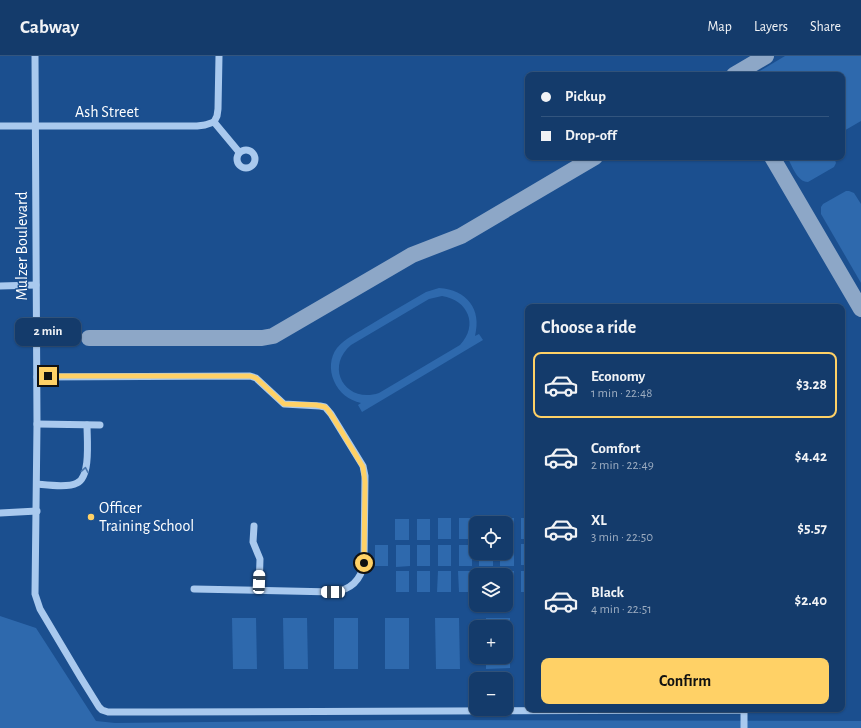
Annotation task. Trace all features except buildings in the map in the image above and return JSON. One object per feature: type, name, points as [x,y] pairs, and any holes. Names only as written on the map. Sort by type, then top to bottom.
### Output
[{"type":"street","name":"Mulzer Boulevard","points":[[35,56],[37,376],[37,511],[35,589],[38,604],[99,707],[105,711],[525,711]]},
{"type":"street","points":[[219,56],[218,109],[214,122],[239,152]]},
{"type":"street","name":"Ash Street","points":[[0,126],[197,126],[214,122]]},
{"type":"street","points":[[0,286],[36,285]]},
{"type":"street","points":[[37,376],[250,376],[256,378],[284,404],[316,405],[325,407],[328,410],[364,471],[363,570],[357,581],[352,586],[340,591],[194,588]]},
{"type":"street","points":[[37,424],[100,425]]},
{"type":"street","points":[[37,484],[70,485],[83,479],[86,473],[87,425]]},
{"type":"street","points":[[0,514],[37,511]]},
{"type":"street","points":[[254,526],[253,542],[260,559],[259,590]]},
{"type":"street","name":"Mulzer Boulevard","points":[[744,712],[744,728]]},
{"type":"shaded area","points":[[785,56],[861,56],[861,121],[845,130],[845,72],[758,72]]},
{"type":"shaded area","points":[[789,160],[835,160],[836,163],[834,167],[808,182],[801,179]]},
{"type":"shaded area","points":[[846,191],[854,193],[861,204],[861,283],[821,214],[821,207],[823,204]]},
{"type":"shaded area","points":[[439,288],[449,290],[465,297],[474,309],[477,326],[475,336],[479,334],[483,340],[362,412],[358,405],[361,403],[352,400],[345,395],[336,385],[331,372],[333,355],[340,344],[348,338],[426,292]],"holes":[[[442,296],[451,298],[464,308],[468,314],[470,322],[466,337],[460,345],[379,393],[367,395],[357,393],[349,389],[342,382],[339,373],[339,364],[343,354],[351,345],[429,299]]]},
{"type":"shaded area","points":[[438,518],[451,518],[451,539],[438,539]]},
{"type":"shaded area","points":[[459,518],[469,518],[469,539],[459,539]]},
{"type":"shaded area","points":[[513,518],[514,518],[513,539]]},
{"type":"shaded area","points":[[521,518],[525,518],[525,539],[521,539]]},
{"type":"shaded area","points":[[395,519],[409,519],[409,540],[395,540]]},
{"type":"shaded area","points":[[417,519],[430,519],[430,540],[417,540]]},
{"type":"shaded area","points":[[521,544],[525,544],[525,565],[521,565]]},
{"type":"shaded area","points":[[375,545],[388,545],[388,566],[375,566]]},
{"type":"shaded area","points":[[396,545],[410,545],[410,566],[396,567]]},
{"type":"shaded area","points":[[417,545],[430,545],[430,566],[417,566]]},
{"type":"shaded area","points":[[438,545],[451,545],[451,566],[438,566]]},
{"type":"shaded area","points":[[459,545],[469,545],[469,560],[472,560],[472,566],[459,566]]},
{"type":"shaded area","points":[[514,545],[514,566],[500,566],[500,560],[513,560]]},
{"type":"shaded area","points":[[479,560],[493,560],[493,566],[479,566]]},
{"type":"shaded area","points":[[396,571],[409,571],[409,592],[396,592]]},
{"type":"shaded area","points":[[417,571],[430,571],[430,592],[417,592]]},
{"type":"shaded area","points":[[438,571],[451,571],[451,592],[437,592]]},
{"type":"shaded area","points":[[458,571],[469,571],[469,592],[459,592]]},
{"type":"shaded area","points":[[513,571],[514,571],[513,592]]},
{"type":"shaded area","points":[[521,571],[525,571],[525,592],[521,592]]},
{"type":"shaded area","points":[[0,616],[36,628],[96,721],[115,723],[400,720],[861,721],[861,728],[0,728]]},
{"type":"shaded area","points":[[232,618],[256,618],[257,669],[233,669]]},
{"type":"shaded area","points":[[283,618],[307,618],[308,669],[284,669]]},
{"type":"shaded area","points":[[334,618],[358,618],[358,669],[334,669]]},
{"type":"shaded area","points":[[385,618],[409,618],[409,669],[385,669]]},
{"type":"shaded area","points":[[435,618],[459,618],[460,669],[436,669]]},
{"type":"shaded area","points":[[486,618],[510,618],[510,620],[486,620]]},
{"type":"shaded area","points":[[486,664],[510,664],[510,668],[486,669]]},
{"type":"taxiway","points":[[739,72],[766,56]]},
{"type":"taxiway","points":[[89,338],[262,338],[273,336],[412,255],[461,236],[590,160]]},
{"type":"taxiway","points":[[774,160],[861,309]]},
{"type":"place","name":"Officer Training School","points":[[91,517]]},
{"type":"route","points":[[48,376],[250,376],[256,378],[280,402],[284,404],[316,405],[325,407],[331,414],[364,471],[364,563]]}]
